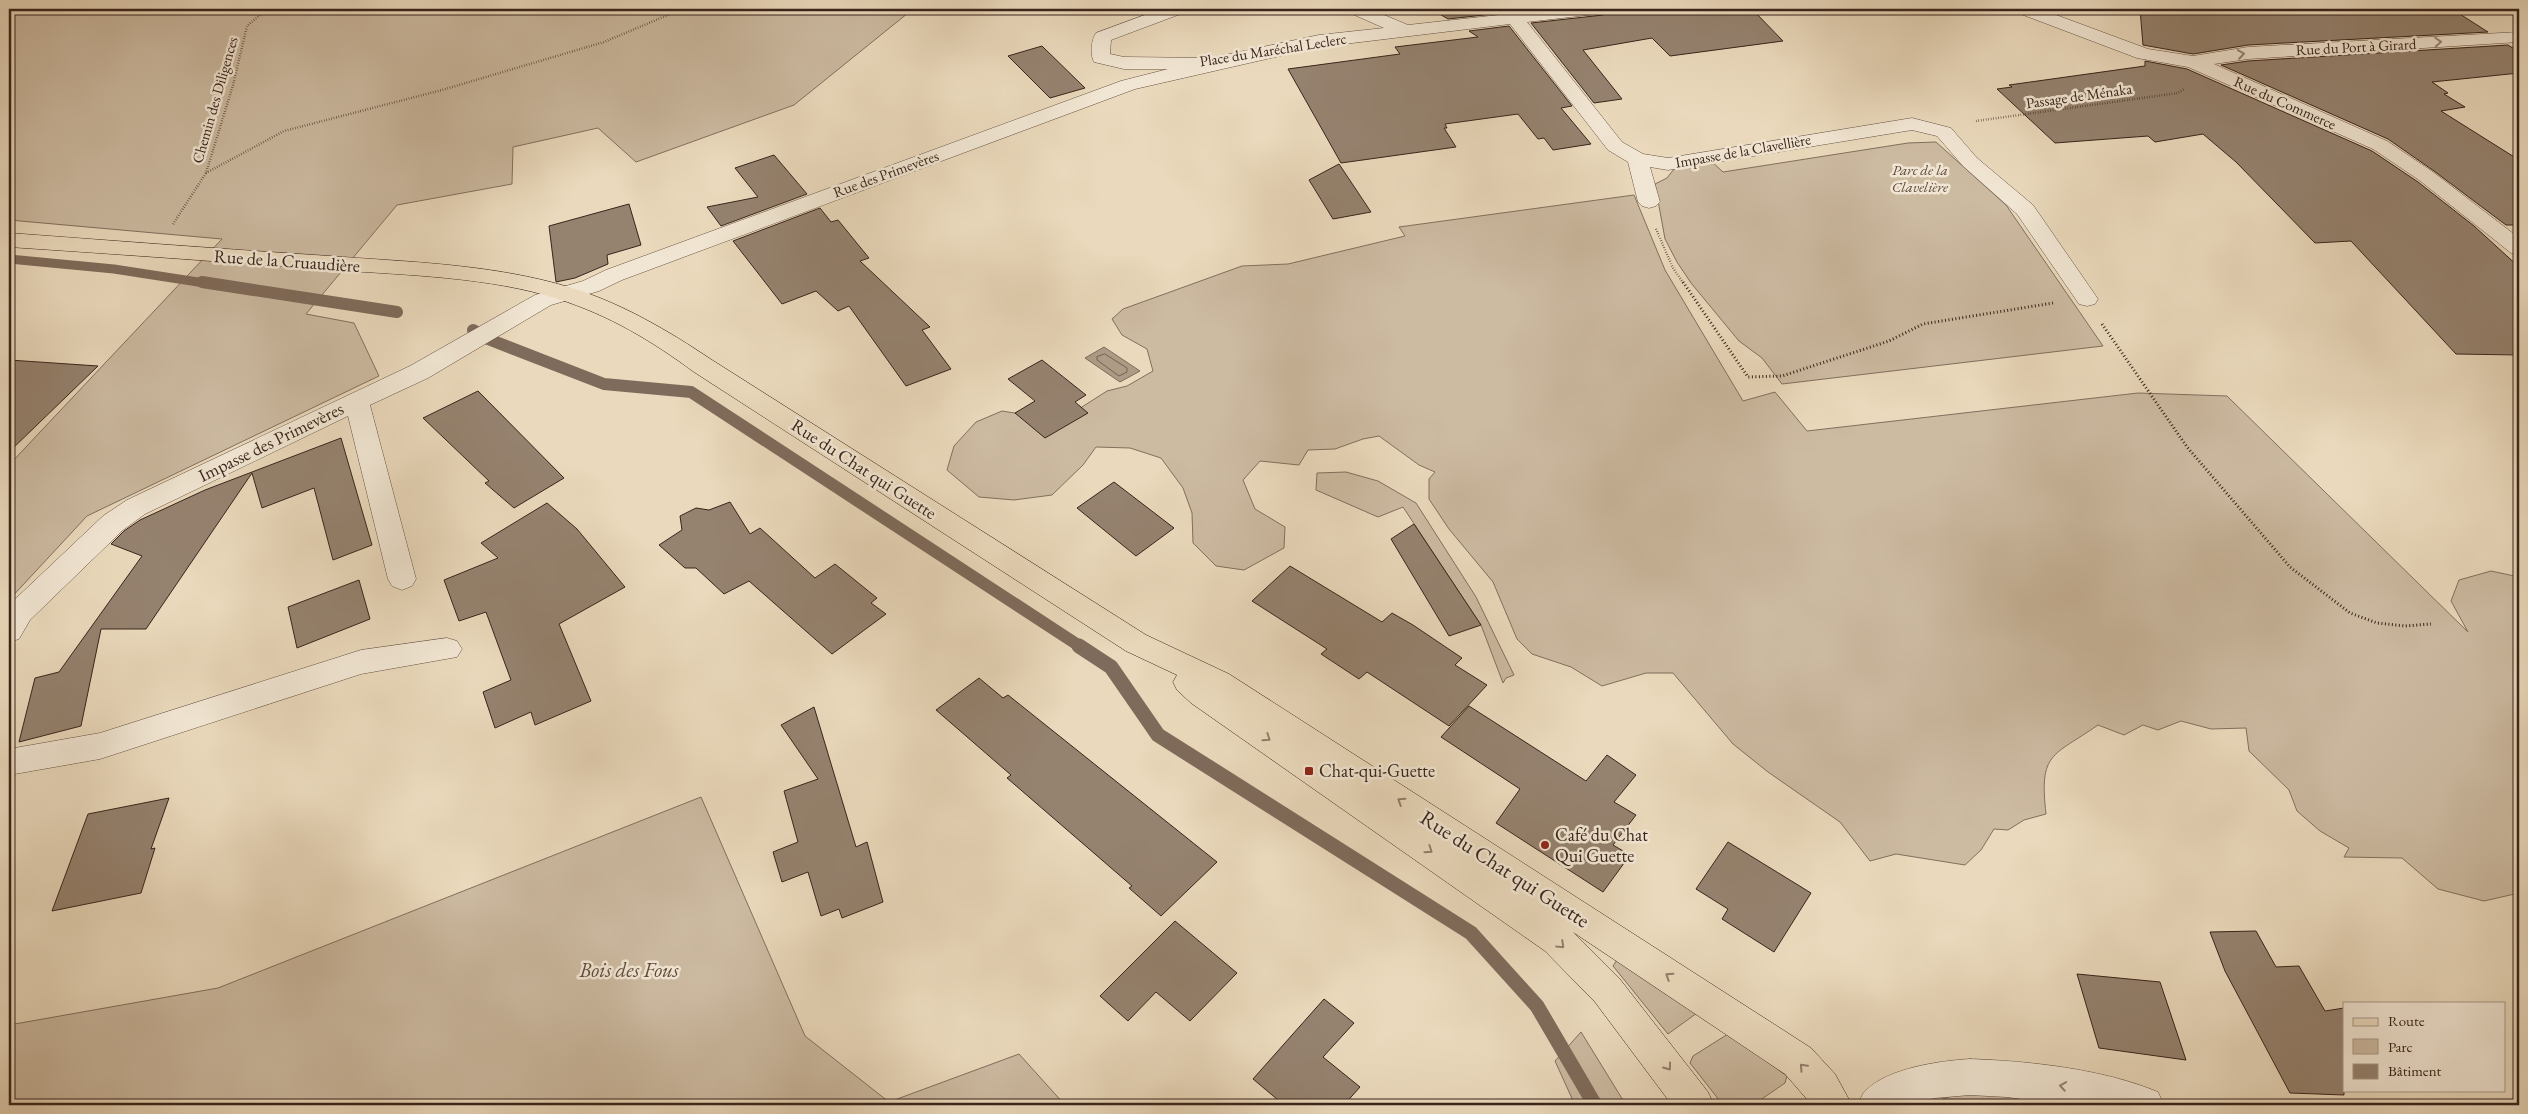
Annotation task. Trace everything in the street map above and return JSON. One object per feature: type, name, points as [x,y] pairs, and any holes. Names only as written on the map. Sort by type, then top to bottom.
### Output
[{"type":"main road","name":"Rue de la Cruaudière","points":[[9,240],[414,269],[499,279],[564,293]]},
{"type":"main road","name":"Rue du Chat qui Guette","points":[[564,293],[628,318],[663,338],[703,366],[1158,656],[1202,694],[1556,940],[1607,990],[1695,1105]]},
{"type":"main road","name":"Rue du Chat qui Guette","points":[[1158,656],[1215,680],[1798,1061],[1822,1087],[1833,1105]]},
{"type":"street","name":"Place du Maréchal Leclerc","points":[[1176,9],[1102,36],[1101,58],[1124,63],[1211,64],[1319,41],[1404,30]]},
{"type":"street","name":"Place du Maréchal Leclerc","points":[[1356,9],[1404,30]]},
{"type":"street","points":[[1404,30],[1597,9]]},
{"type":"street","name":"Rue du Commerce","points":[[2024,9],[2144,54],[2202,66],[2380,145],[2426,176],[2519,248]]},
{"type":"street","name":"Impasse de la Clavellière","points":[[1515,19],[1615,146],[1637,159],[1668,164],[1887,126],[1912,124],[1944,132]]},
{"type":"street","name":"Rue du Port à Girard","points":[[2202,66],[2248,53],[2519,37]]},
{"type":"street","name":"Rue des Primevères","points":[[564,293],[591,286],[1128,84],[1211,64]]},
{"type":"street","points":[[1944,132],[1970,162],[2025,210],[2087,299]]},
{"type":"street","points":[[1637,159],[1649,202]]},
{"type":"street","name":"Impasse des Primevères","points":[[9,631],[20,612],[113,523],[136,506],[419,372],[543,300],[564,293]]},
{"type":"street","points":[[357,401],[402,579]]},
{"type":"street","points":[[9,762],[100,746],[361,662],[446,649]]},
{"type":"street","points":[[1877,1105],[1890,1094],[1916,1083],[1968,1076],[2065,1085],[2145,1105]]},
{"type":"path","name":"Chemin des Diligences","points":[[156,252],[206,173],[233,85],[247,26],[267,9]]},
{"type":"path","points":[[206,173],[284,132],[442,90],[604,42],[682,9]]},
{"type":"path","name":"Passage de Ménaka","points":[[1944,132],[1977,121],[2178,93],[2202,66]]},
{"type":"path","points":[[1649,202],[1658,236],[1672,268],[1748,377],[1782,376],[1889,341],[1924,324],[1988,312],[2087,299],[2107,334],[2187,447],[2290,567],[2350,613],[2377,624],[2405,626],[2431,624]]},
{"type":"green space","points":[[9,9],[913,9],[794,105],[636,162],[598,128],[513,147],[512,184],[397,205],[306,314],[354,323],[379,376],[87,516],[9,600],[9,465],[222,239],[9,220]]},
{"type":"green space","name":"Parc de la Clavelière","points":[[1936,142],[2006,205],[2103,346],[1782,384],[1762,358],[1739,341],[1691,283],[1665,239],[1655,184],[1667,178],[1674,169],[1711,161],[1723,172],[1908,143]]},
{"type":"green space","points":[[1634,195],[1665,270],[1743,401],[1775,392],[1807,431],[2138,393],[2227,396],[2468,632],[2451,601],[2459,580],[2491,571],[2519,577],[2519,893],[2484,901],[2438,889],[2402,858],[2344,857],[2349,848],[2320,831],[2297,811],[2289,790],[2249,751],[2246,728],[2211,729],[2181,721],[2158,730],[2143,725],[2124,735],[2098,725],[2069,744],[2052,758],[2047,767],[2044,794],[2046,814],[2024,820],[2008,830],[1994,829],[1981,850],[1965,865],[1896,854],[1870,861],[1840,822],[1768,772],[1733,744],[1673,673],[1646,673],[1602,686],[1571,667],[1532,654],[1517,639],[1493,582],[1449,529],[1429,499],[1429,479],[1435,472],[1419,465],[1379,436],[1363,439],[1335,449],[1308,450],[1299,465],[1260,461],[1243,480],[1255,509],[1285,527],[1284,548],[1244,570],[1216,566],[1193,543],[1192,513],[1183,488],[1161,458],[1130,448],[1096,447],[1083,465],[1052,495],[1014,500],[979,497],[947,470],[954,446],[976,422],[1002,411],[1052,419],[1071,414],[1107,391],[1127,386],[1153,371],[1147,349],[1122,335],[1112,319],[1123,309],[1242,266],[1288,264],[1405,236],[1399,227]]},
{"type":"green space","points":[[1346,472],[1378,481],[1416,503],[1476,597],[1514,675],[1506,678],[1503,683],[1481,625],[1403,507],[1378,517],[1316,490],[1317,473]]},
{"type":"green space","name":"Bois des Fous","points":[[701,797],[805,1036],[889,1102],[1019,1054],[1065,1105],[9,1105],[9,1025],[218,988]]},
{"type":"green space","points":[[1617,960],[1697,1013],[1668,1034],[1613,966]]},
{"type":"green space","points":[[1581,1032],[1626,1105],[1575,1105],[1555,1061]]},
{"type":"green space","points":[[1728,1034],[1787,1076],[1785,1083],[1753,1105],[1723,1105],[1690,1063],[1693,1056]]},
{"type":"green space","points":[[1965,1091],[2016,1098],[2019,1103],[1926,1105]]},
{"type":"water","points":[[1104,347],[1140,371],[1120,382],[1085,358]]},
{"type":"building","points":[[1431,9],[1538,9],[1448,19]]},
{"type":"building","points":[[1608,9],[1752,9],[1783,41],[1670,56],[1652,38],[1583,50],[1622,99],[1594,103],[1531,23],[1603,15]]},
{"type":"building","points":[[2140,9],[2452,9],[2488,32],[2248,45],[2193,54],[2143,45]]},
{"type":"building","points":[[1509,26],[1572,106],[1561,108],[1591,144],[1553,150],[1544,138],[1538,139],[1518,114],[1445,124],[1447,128],[1444,128],[1456,147],[1341,163],[1288,69],[1400,54],[1395,47],[1478,37],[1469,31]]},
{"type":"building","points":[[2508,45],[2519,52],[2519,73],[2432,82],[2448,93],[2444,94],[2465,107],[2441,111],[2519,160],[2519,225],[2506,225],[2388,139],[2221,65],[2248,61]]},
{"type":"building","points":[[1042,46],[1085,88],[1050,98],[1008,56]]},
{"type":"building","points":[[2145,61],[2187,69],[2372,151],[2418,182],[2474,226],[2519,267],[2519,355],[2456,354],[2351,241],[2315,243],[2236,162],[2203,134],[2155,142],[2148,136],[2055,143],[1997,89],[2012,87],[2009,85],[2145,66]]},
{"type":"building","points":[[774,155],[807,194],[721,226],[707,207],[758,197],[735,168]]},
{"type":"building","points":[[1339,164],[1371,212],[1333,219],[1309,180]]},
{"type":"building","points":[[629,204],[641,245],[607,255],[608,264],[575,278],[556,282],[549,226]]},
{"type":"building","points":[[820,208],[831,222],[838,220],[869,258],[860,261],[930,327],[922,330],[951,369],[906,386],[849,306],[838,311],[816,291],[782,304],[733,241]]},
{"type":"building","points":[[9,360],[98,366],[9,452]]},
{"type":"building","points":[[1042,360],[1086,395],[1075,402],[1088,413],[1045,438],[1015,413],[1035,401],[1008,379]]},
{"type":"building","points":[[478,391],[564,478],[514,508],[485,483],[489,481],[423,418]]},
{"type":"building","points":[[341,438],[372,545],[333,560],[314,488],[262,508],[252,473],[146,629],[101,629],[81,726],[19,742],[35,678],[59,672],[142,556],[111,544],[124,531],[140,520],[205,490]]},
{"type":"building","points":[[1114,482],[1174,528],[1136,556],[1077,508]]},
{"type":"building","points":[[730,502],[750,534],[760,528],[815,578],[835,564],[877,598],[871,603],[886,614],[832,654],[749,581],[724,594],[696,568],[685,568],[659,545],[682,530],[680,516],[696,508],[709,510]]},
{"type":"building","points":[[547,503],[577,529],[625,587],[559,624],[591,701],[535,725],[531,712],[495,728],[483,692],[511,680],[486,612],[459,621],[444,580],[498,558],[481,543]]},
{"type":"building","points":[[1414,524],[1481,625],[1449,636],[1391,539]]},
{"type":"building","points":[[1290,566],[1382,622],[1392,613],[1413,625],[1462,658],[1455,665],[1487,685],[1449,726],[1367,672],[1359,679],[1321,654],[1327,649],[1252,601]]},
{"type":"building","points":[[359,580],[370,619],[297,648],[288,607]]},
{"type":"building","points":[[979,678],[1003,698],[1008,695],[1217,862],[1161,916],[1129,888],[1132,886],[1007,778],[1011,775],[936,710]]},
{"type":"building","points":[[1469,706],[1586,781],[1607,755],[1636,775],[1614,802],[1636,815],[1613,845],[1630,855],[1603,892],[1496,823],[1520,789],[1441,737]]},
{"type":"building","points":[[814,707],[856,847],[867,842],[883,902],[842,918],[839,909],[821,916],[808,872],[782,882],[773,852],[798,842],[784,791],[818,779],[781,725]]},
{"type":"building","points":[[169,798],[151,849],[155,848],[141,893],[52,911],[88,814]]},
{"type":"building","points":[[1728,842],[1811,893],[1774,952],[1722,919],[1728,909],[1696,889]]},
{"type":"building","points":[[1175,921],[1237,973],[1190,1021],[1156,992],[1128,1021],[1100,996]]},
{"type":"building","points":[[2256,931],[2276,967],[2299,966],[2325,1011],[2343,1008],[2344,1095],[2290,1093],[2225,971],[2210,932]]},
{"type":"building","points":[[2077,974],[2160,982],[2186,1060],[2099,1048]]},
{"type":"building","points":[[1324,999],[1354,1023],[1323,1057],[1360,1087],[1344,1105],[1284,1105],[1253,1079]]},
{"type":"waterway","points":[[9,259],[114,269],[211,284]]},
{"type":"waterway","points":[[202,282],[397,312]]},
{"type":"waterway","points":[[473,330],[488,339],[604,384],[691,392],[1081,647]]},
{"type":"waterway","points":[[1079,646],[1111,667],[1158,735],[1471,933],[1537,1006],[1595,1105]]},
{"type":"place","name":"Chat-qui-Guette","points":[[1309,771]]},
{"type":"place","name":"Café du Chat Qui Guette","points":[[1545,845]]}]
